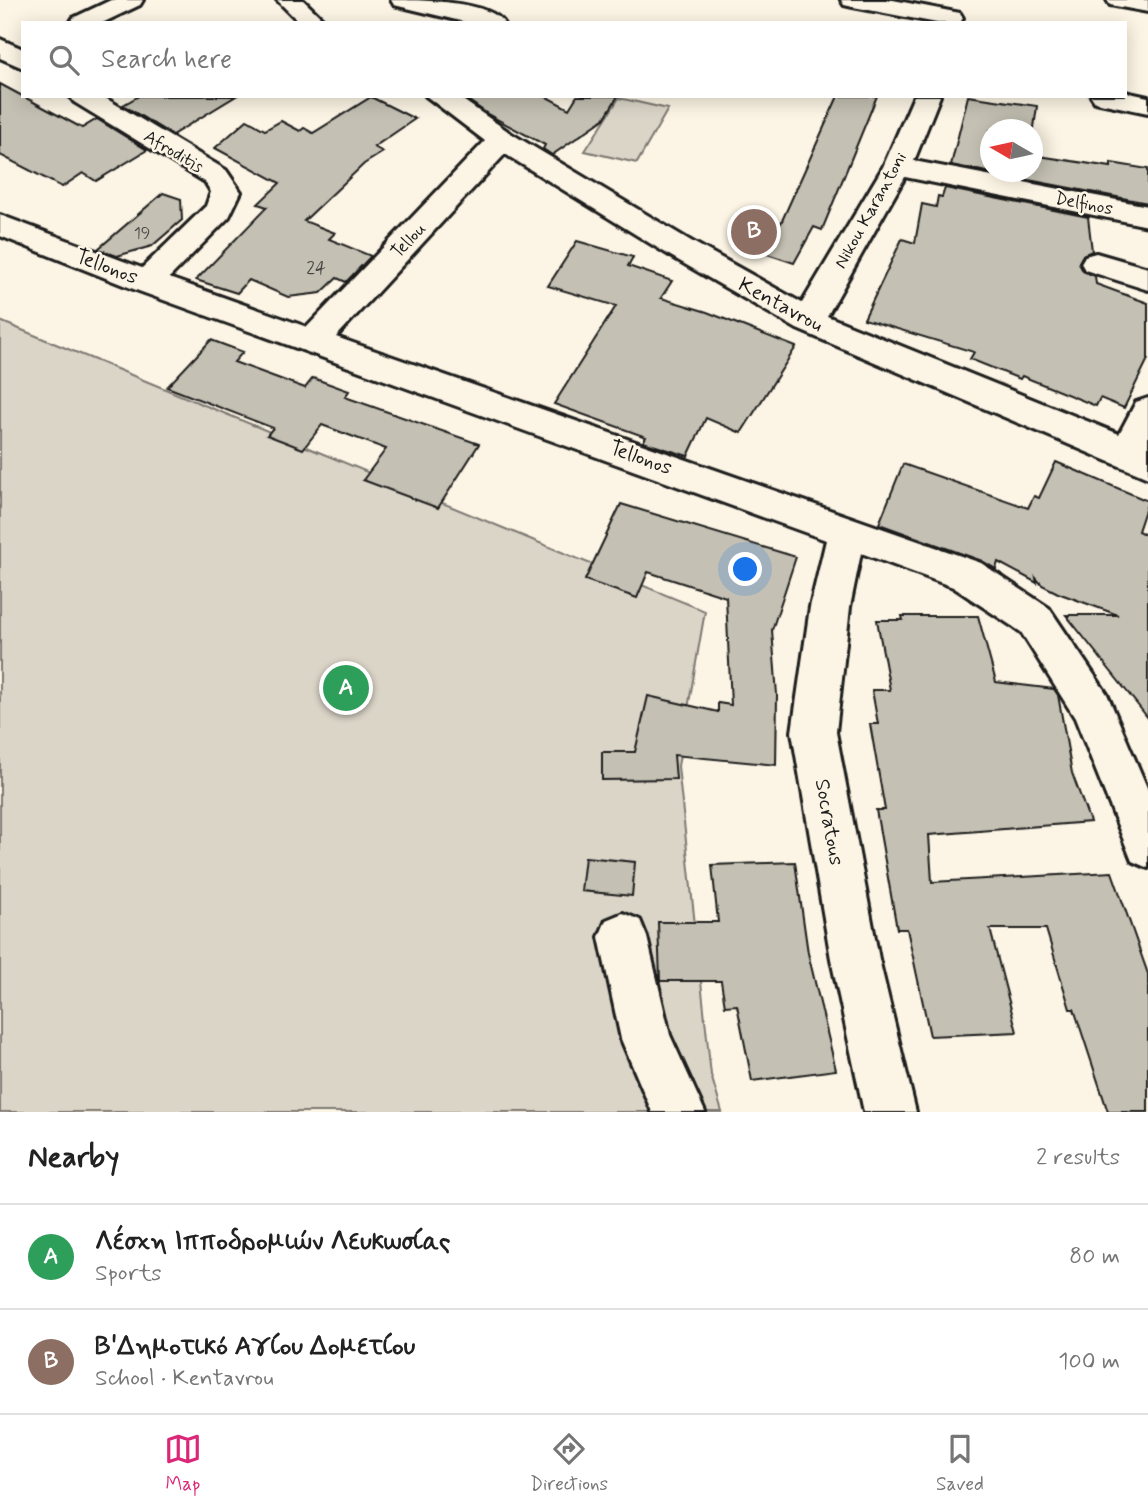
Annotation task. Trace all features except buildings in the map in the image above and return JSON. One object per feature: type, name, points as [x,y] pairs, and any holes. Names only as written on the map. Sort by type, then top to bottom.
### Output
[{"type":"street","points":[[86,21],[131,0]]},
{"type":"street","points":[[403,0],[487,21]]},
{"type":"street","points":[[853,0],[952,14]]},
{"type":"street","points":[[1119,0],[1148,5]]},
{"type":"street","name":"Afroditis","points":[[86,98],[216,176],[226,192],[219,210],[147,282]]},
{"type":"street","name":"Kentavrou","points":[[443,98],[502,140],[680,248],[808,321],[1137,458]]},
{"type":"street","name":"Nikou Karantoni","points":[[808,321],[897,167],[926,98]]},
{"type":"street","points":[[1114,98],[1148,105]]},
{"type":"street","name":"Tellou","points":[[314,340],[502,140]]},
{"type":"street","name":"Delfinos","points":[[897,167],[1148,216]]},
{"type":"street","name":"Tellonos","points":[[0,225],[147,282],[967,575],[1035,620],[1092,708],[1148,845]]},
{"type":"street","points":[[1096,263],[1148,279]]},
{"type":"street","points":[[1137,458],[1148,411]]},
{"type":"street","name":"Socratous","points":[[847,530],[830,607],[814,732],[855,959],[890,1112]]},
{"type":"street","points":[[624,937],[646,1039],[679,1112]]},
{"type":"shaded area","points":[[619,98],[668,109],[637,163],[585,151]]},
{"type":"shaded area","points":[[0,321],[705,611],[678,766],[711,1075],[722,1112],[0,1112]]},
{"type":"place","name":"Β'Δημοτικό Αγίου Δομετίου","points":[[754,232]]},
{"type":"place","name":"Λέσχη Ιπποδρομιών Λευκωσίας","points":[[346,688]]}]
